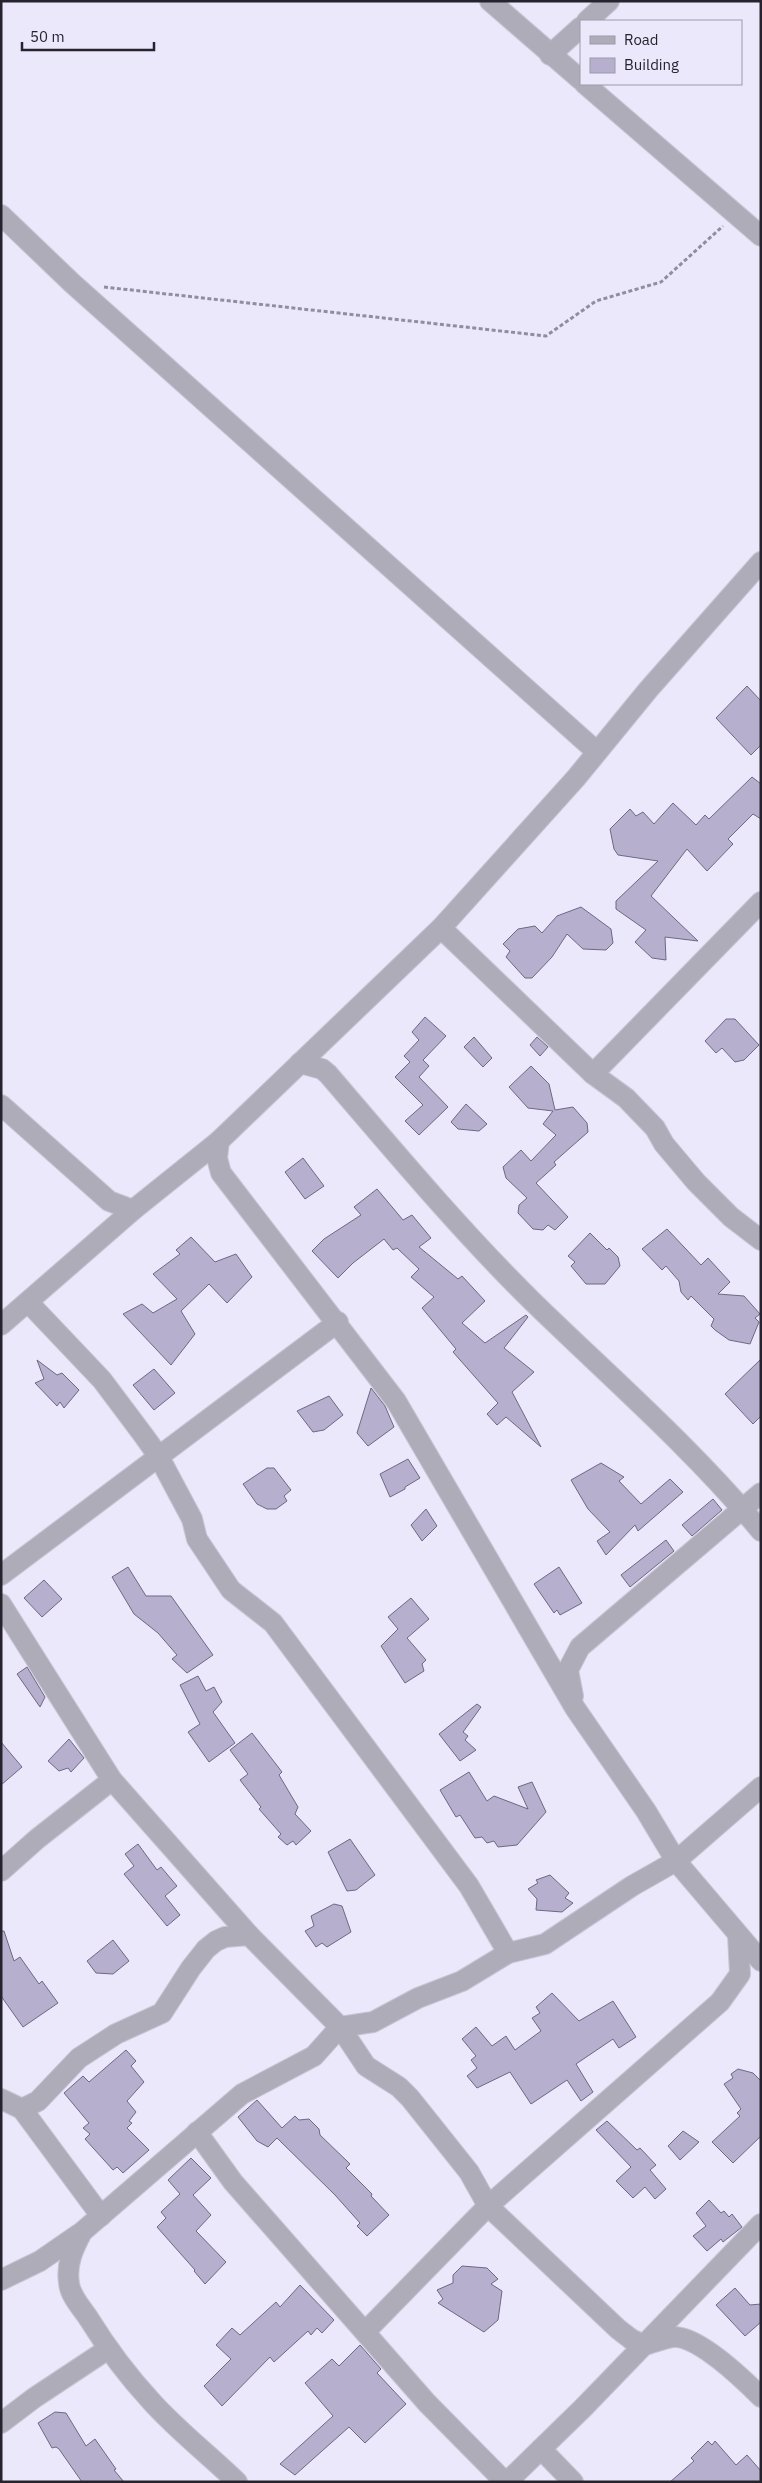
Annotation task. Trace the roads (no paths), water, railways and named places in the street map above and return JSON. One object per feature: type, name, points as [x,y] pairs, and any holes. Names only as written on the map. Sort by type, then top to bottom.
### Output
[{"type":"street","points":[[490,1],[550,56],[580,79]]},
{"type":"street","points":[[588,20],[609,1]]},
{"type":"street","points":[[550,56],[580,28]]},
{"type":"street","points":[[586,85],[761,236]]},
{"type":"street","points":[[1,215],[72,283],[597,752]]},
{"type":"street","points":[[1,1326],[133,1210],[219,1142],[441,928],[597,752],[746,577],[761,562]]},
{"type":"street","points":[[593,1074],[761,902]]},
{"type":"street","points":[[441,928],[593,1074],[626,1098],[655,1128],[664,1144],[696,1182],[732,1217],[761,1240]]},
{"type":"street","points":[[300,1063],[322,1069],[328,1074],[470,1236],[532,1301],[624,1386],[742,1508],[761,1531]]},
{"type":"street","points":[[1,1105],[109,1201],[133,1210]]},
{"type":"street","points":[[219,1142],[217,1158],[221,1173],[338,1322],[396,1400],[415,1430],[432,1466],[575,1708],[646,1811],[676,1861],[761,1961]]},
{"type":"street","points":[[28,1302],[102,1380],[159,1457],[192,1519],[197,1539],[231,1590],[278,1630],[469,1886],[508,1953]]},
{"type":"street","points":[[1,1575],[338,1322]]},
{"type":"street","points":[[575,1708],[568,1670],[580,1647],[761,1492]]},
{"type":"street","points":[[1,1604],[112,1780],[250,1936],[340,2028],[366,2066],[399,2087],[427,2117],[469,2172],[488,2206],[618,2329],[631,2339],[644,2345],[674,2337],[686,2339],[700,2346],[761,2397]]},
{"type":"street","points":[[1,1871],[37,1839],[112,1780]]},
{"type":"street","points":[[1,2280],[40,2261],[82,2232],[242,2094],[314,2056],[340,2028],[373,2022],[418,1998],[462,1981],[508,1953],[545,1944],[632,1886],[676,1861],[761,1787]]},
{"type":"street","points":[[22,2109],[38,2100],[78,2058],[116,2034],[162,2013],[191,1968],[206,1949],[225,1937],[250,1936]]},
{"type":"street","points":[[365,2332],[488,2206],[720,2002],[740,1974],[738,1936]]},
{"type":"street","points":[[1,2099],[22,2109],[100,2216]]},
{"type":"street","points":[[197,2132],[233,2182],[427,2403],[506,2482],[644,2345],[761,2224]]},
{"type":"street","points":[[82,2232],[70,2257],[69,2285],[73,2296],[108,2348],[152,2403],[237,2482]]},
{"type":"street","points":[[1,2424],[34,2398],[108,2348]]},
{"type":"street","points":[[541,2449],[573,2482]]}]
